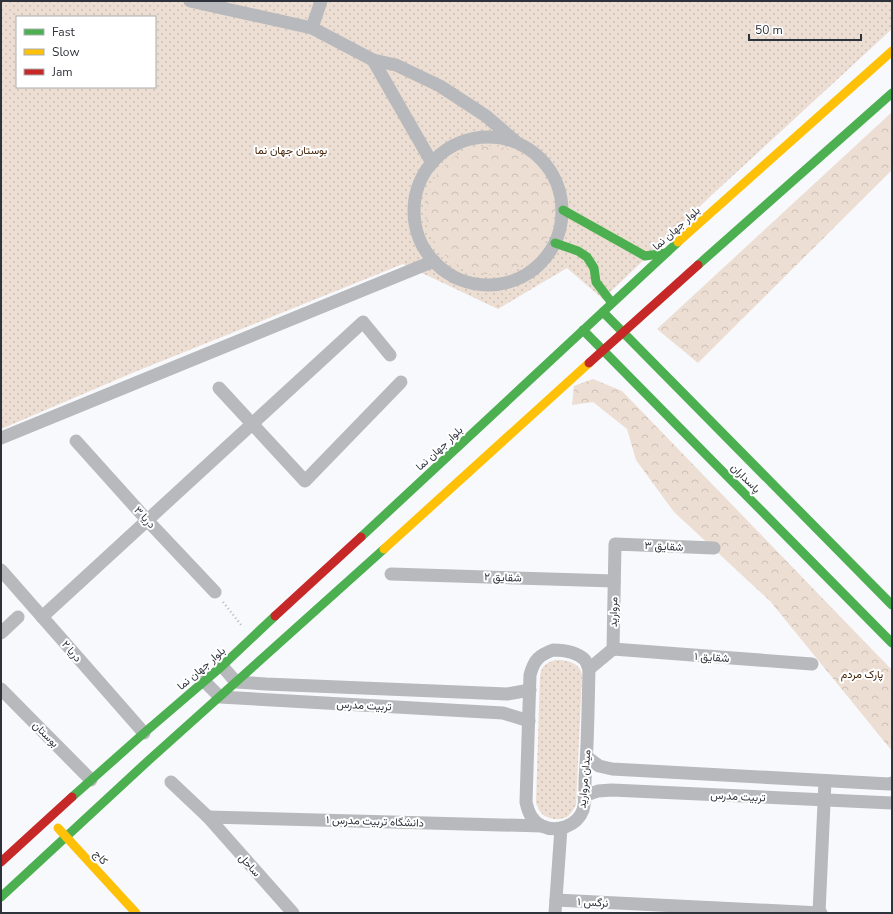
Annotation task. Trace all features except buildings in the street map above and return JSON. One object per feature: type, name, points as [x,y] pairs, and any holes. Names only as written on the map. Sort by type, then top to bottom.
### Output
[{"type":"street","points":[[190,1],[312,28],[374,60],[396,65],[440,86],[486,116],[516,142],[535,153],[550,169],[560,189],[563,210],[561,227],[555,243],[543,260],[528,274],[509,282],[489,285],[468,282],[450,274],[434,261],[422,243],[415,223],[415,202],[420,181],[432,163],[449,148],[470,139],[494,137],[516,142]]},
{"type":"street","points":[[312,28],[321,1]]},
{"type":"street","name":"بلوار جهان نما","points":[[1,862],[91,780],[222,666],[666,253],[892,51]]},
{"type":"street","points":[[374,60],[432,163]]},
{"type":"street","points":[[1,897],[66,836],[603,350],[892,93]]},
{"type":"street","points":[[563,210],[645,256],[666,253]]},
{"type":"street","points":[[555,243],[574,248],[591,261],[594,269],[595,282],[612,303]]},
{"type":"street","points":[[1,438],[434,261]]},
{"type":"street","name":"پاسداران","points":[[603,312],[881,599],[892,605]]},
{"type":"street","points":[[42,617],[364,322],[390,355]]},
{"type":"street","name":"پاسداران","points":[[583,330],[866,611],[892,643]]},
{"type":"street","points":[[219,388],[305,481],[401,382]]},
{"type":"street","name":"دریا ۳","points":[[76,441],[147,520],[215,592]]},
{"type":"street","name":"شقایق ۳","points":[[615,544],[714,548]]},
{"type":"street","name":"مروارید","points":[[613,649],[615,544]]},
{"type":"street","name":"دریا ۲","points":[[1,570],[144,733]]},
{"type":"street","name":"شقایق ۲","points":[[391,574],[614,580]]},
{"type":"street","points":[[1,633],[18,617]]},
{"type":"street","points":[[555,913],[561,828],[551,829],[542,826],[534,820],[528,812],[526,802],[530,674],[538,658],[544,653],[553,650],[562,650],[578,655],[586,661],[589,670],[613,649]]},
{"type":"street","name":"شقایق ۱","points":[[613,649],[812,664]]},
{"type":"street","points":[[222,666],[236,682]]},
{"type":"street","name":"میدان مروارید","points":[[561,828],[571,824],[578,818],[583,809],[587,757],[589,670]]},
{"type":"street","points":[[204,682],[220,697]]},
{"type":"street","name":"تربیت مدرس","points":[[236,682],[507,694],[530,690]]},
{"type":"street","name":"بوستان","points":[[1,689],[91,780]]},
{"type":"street","name":"تربیت مدرس","points":[[220,697],[503,713],[529,720]]},
{"type":"street","name":"تربیت مدرس","points":[[587,757],[599,766],[612,769],[892,783]]},
{"type":"street","points":[[820,913],[825,780]]},
{"type":"street","name":"ساحل","points":[[170,782],[208,817],[293,913]]},
{"type":"street","name":"تربیت مدرس","points":[[584,796],[598,791],[612,790],[892,803]]},
{"type":"street","name":"۱ دانشگاه تربیت مدرس","points":[[208,817],[542,826]]},
{"type":"street","name":"کاج","points":[[50,818],[136,913]]},
{"type":"street","name":"نرگس ۱","points":[[556,900],[820,913]]},
{"type":"path","points":[[215,592],[252,638]]},
{"type":"green space","name":"بوستان جهان نما","points":[[1,1],[892,1],[892,29],[715,192],[603,299],[567,268],[498,309],[403,264],[137,371],[1,429]]},
{"type":"green space","points":[[892,112],[892,170],[698,363],[657,329]]},
{"type":"green space","points":[[484,146],[496,146],[514,151],[535,165],[549,186],[553,198],[553,222],[549,234],[535,255],[525,263],[509,271],[496,274],[484,274],[466,269],[445,255],[437,245],[429,229],[426,216],[426,204],[431,186],[445,165],[455,157],[471,149]]},
{"type":"green space","name":"پارک مردم","points":[[593,379],[622,391],[892,670],[892,751],[770,601],[674,512],[636,460],[627,429],[593,402],[572,405],[574,386]]},
{"type":"green space","points":[[555,660],[568,661],[576,665],[581,671],[582,676],[576,805],[568,816],[560,819],[552,819],[544,816],[536,803],[540,675],[545,665]]},
{"type":"traffic: fast","points":[[698,265],[892,93]]},
{"type":"traffic: fast","points":[[563,210],[645,256],[666,253]]},
{"type":"traffic: fast","points":[[361,537],[678,242]]},
{"type":"traffic: fast","points":[[555,243],[578,251],[587,257],[594,268],[596,282],[612,303]]},
{"type":"traffic: fast","points":[[603,312],[892,605]]},
{"type":"traffic: fast","points":[[583,330],[892,643]]},
{"type":"traffic: fast","points":[[1,897],[149,760],[384,549]]},
{"type":"traffic: fast","points":[[72,797],[222,666],[275,616]]},
{"type":"traffic: slow","points":[[678,242],[892,51]]},
{"type":"traffic: slow","points":[[384,549],[589,363]]},
{"type":"traffic: slow","points":[[58,828],[136,913]]},
{"type":"traffic: jam","points":[[589,363],[698,265]]},
{"type":"traffic: jam","points":[[275,616],[361,537]]},
{"type":"traffic: jam","points":[[1,862],[72,797]]}]
